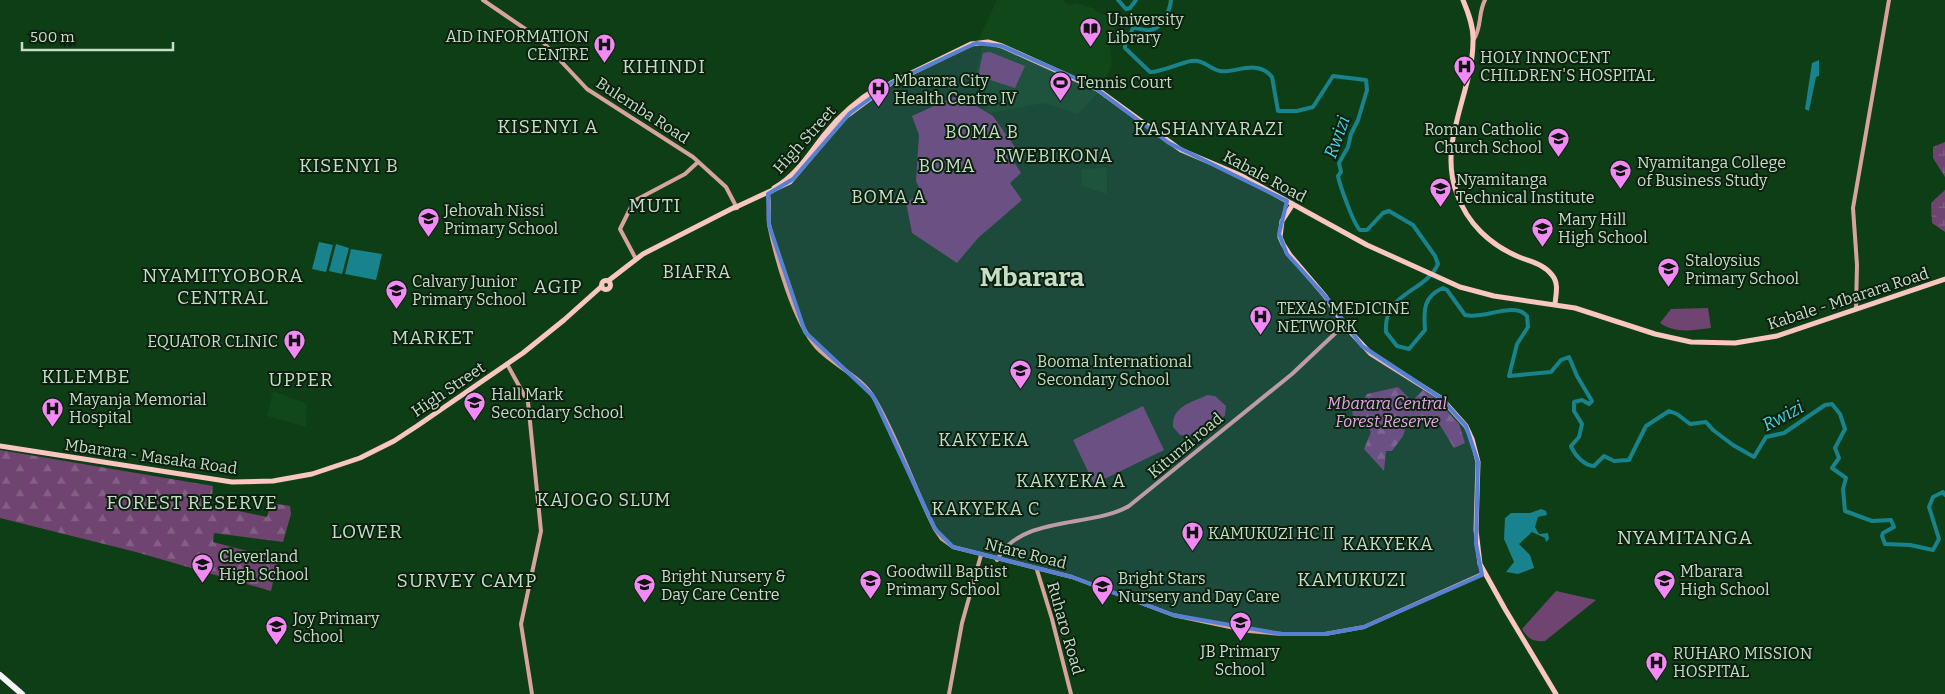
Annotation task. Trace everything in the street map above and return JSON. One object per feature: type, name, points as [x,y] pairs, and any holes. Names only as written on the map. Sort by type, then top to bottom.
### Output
[{"type":"highway","points":[[0,675],[22,694]]},
{"type":"highway","points":[[0,680],[17,694]]},
{"type":"main road","name":"Bulemba Road","points":[[483,0],[540,39],[587,89],[635,118],[698,162],[726,187],[736,207]]},
{"type":"main road","points":[[1463,0],[1474,39],[1470,66],[1451,146],[1452,178],[1456,192],[1468,217],[1491,241],[1510,253],[1540,265],[1551,273],[1556,287],[1555,304]]},
{"type":"main road","points":[[1474,39],[1479,32],[1482,7],[1485,0]]},
{"type":"main road","points":[[1856,310],[1857,265],[1854,208],[1890,0]]},
{"type":"main road","name":"Kabale Road","points":[[922,67],[971,44],[988,42],[1002,46],[1091,85],[1175,146],[1240,175],[1361,242],[1438,278]]},
{"type":"main road","name":"High Street","points":[[736,207],[768,194],[798,174],[850,113],[891,83],[922,67]]},
{"type":"main road","points":[[636,259],[620,229],[632,203],[685,174],[698,162]]},
{"type":"main road","name":"High Street","points":[[298,477],[342,465],[394,441],[507,364],[603,287],[609,288],[609,282],[636,259],[779,187]]},
{"type":"main road","name":"Ntare Road","points":[[768,194],[769,225],[775,249],[794,309],[805,332],[830,360],[862,384],[873,396],[901,450],[927,513],[942,539],[953,547],[981,556],[1072,578],[1172,615],[1249,631],[1309,634],[1336,632],[1374,624],[1484,573]]},
{"type":"main road","points":[[1293,204],[1282,222],[1280,237],[1288,252],[1325,296],[1344,324],[1371,354],[1442,398],[1466,426],[1472,439],[1478,462],[1476,544],[1484,573],[1556,694]]},
{"type":"main road","points":[[1293,204],[1279,238],[1288,254],[1298,264]]},
{"type":"main road","name":"Kabale - Mbarara Road","points":[[1438,278],[1479,293],[1555,304],[1598,314],[1675,339],[1703,343],[1744,342],[1771,338],[1945,280]]},
{"type":"main road","name":"Kitunzi road","points":[[998,560],[1008,545],[1037,530],[1115,512],[1129,506],[1292,374],[1344,324]]},
{"type":"main road","points":[[507,364],[528,402],[541,531],[521,624],[532,694]]},
{"type":"main road","name":"Mbarara - Masaka Road","points":[[0,446],[232,482],[273,481],[298,477]]},
{"type":"main road","points":[[949,694],[962,622],[981,556]]},
{"type":"main road","name":"Ruharo Road","points":[[1037,570],[1052,619],[1071,694]]},
{"type":"highlighted area","points":[[976,43],[1002,46],[1091,85],[1169,143],[1287,201],[1279,234],[1287,254],[1325,296],[1362,346],[1441,398],[1466,426],[1478,462],[1476,544],[1482,575],[1364,627],[1325,634],[1282,634],[1173,615],[1072,577],[953,547],[935,529],[873,396],[805,332],[769,225],[768,194],[793,179],[850,113],[891,83]]},
{"type":"shaded area","points":[[997,0],[1062,0],[1069,5],[1076,3],[1110,16],[1115,32],[1109,43],[1112,65],[1101,88],[1002,45],[978,41]]},
{"type":"shaded area","points":[[983,45],[998,47],[1098,92],[1078,114],[1044,103],[990,113],[985,110],[988,98],[976,73]]},
{"type":"shaded area","points":[[1107,168],[1107,194],[1082,186],[1082,169]]},
{"type":"shaded area","points":[[273,391],[307,404],[306,427],[267,416]]},
{"type":"green space","points":[[990,52],[1025,66],[1015,88],[978,76],[983,53]]},
{"type":"green space","points":[[958,95],[993,116],[1017,150],[1009,154],[1021,173],[1010,183],[1022,200],[978,238],[957,263],[912,233],[906,202],[922,194],[916,181],[919,135],[912,116]]},
{"type":"green space","points":[[1945,142],[1945,177],[1933,158],[1933,147]]},
{"type":"green space","points":[[1945,190],[1945,232],[1932,223],[1931,203]]},
{"type":"green space","points":[[1708,308],[1711,328],[1678,330],[1660,323],[1671,309]]},
{"type":"green space","name":"Mbarara Central Forest Reserve","points":[[1398,387],[1412,401],[1423,390],[1434,397],[1459,424],[1465,443],[1454,448],[1440,425],[1409,416],[1403,436],[1392,451],[1386,451],[1384,471],[1364,449],[1371,432],[1362,419],[1354,421],[1351,405],[1355,407],[1362,403],[1367,394]]},
{"type":"green space","points":[[1207,395],[1215,396],[1226,406],[1225,415],[1220,422],[1189,436],[1180,435],[1173,427],[1176,414],[1184,406]]},
{"type":"green space","points":[[1143,406],[1164,450],[1094,484],[1073,440]]},
{"type":"green space","points":[[0,450],[213,486],[211,505],[267,517],[271,503],[290,506],[291,514],[283,542],[214,533],[213,542],[278,559],[271,591],[136,552],[0,518]]},
{"type":"green space","points":[[1556,591],[1596,600],[1545,641],[1531,639],[1522,629]]},
{"type":"water","points":[[1819,60],[1819,76],[1816,77],[1809,111],[1805,109],[1812,63]]},
{"type":"water","points":[[319,242],[333,245],[326,272],[312,269]]},
{"type":"water","points":[[336,244],[349,248],[342,274],[329,271]]},
{"type":"water","points":[[351,249],[382,254],[376,280],[345,274]]},
{"type":"water","points":[[1541,509],[1546,511],[1547,515],[1538,517],[1535,527],[1539,534],[1548,533],[1549,539],[1546,542],[1545,538],[1532,532],[1519,544],[1530,555],[1534,568],[1518,574],[1506,572],[1514,562],[1504,539],[1505,518],[1511,513],[1530,513]]},
{"type":"waterway","name":"Rwizi","points":[[1118,0],[1126,9],[1130,8],[1136,0]]},
{"type":"waterway","name":"Rwizi","points":[[1171,0],[1162,23],[1154,29],[1133,28],[1125,45],[1125,48],[1150,72],[1191,61],[1203,63],[1220,71],[1260,68],[1272,77],[1278,111],[1297,111],[1313,107],[1333,76],[1366,80],[1367,90],[1358,120],[1351,134],[1348,147],[1339,163],[1341,172],[1338,176],[1341,188],[1354,221],[1360,230],[1367,230],[1383,213],[1389,211],[1413,225],[1435,256],[1438,264],[1432,274],[1406,294],[1391,309],[1387,319],[1386,332],[1397,346],[1409,349],[1425,330],[1425,311],[1428,300],[1443,288],[1447,290],[1465,315],[1472,316],[1514,310],[1527,316],[1528,327],[1517,344],[1509,376],[1551,372],[1561,360],[1569,357],[1577,376],[1592,401],[1589,404],[1582,400],[1574,402],[1574,411],[1582,424],[1579,437],[1571,446],[1577,456],[1587,464],[1594,466],[1604,456],[1614,461],[1629,460],[1646,426],[1669,411],[1677,414],[1690,424],[1706,422],[1713,430],[1733,445],[1754,457],[1766,437],[1784,433],[1825,405],[1832,404],[1840,414],[1845,429],[1835,448],[1839,458],[1832,468],[1846,478],[1843,489],[1845,511],[1872,521],[1891,520],[1894,527],[1883,533],[1882,536],[1885,544],[1910,545],[1933,550],[1939,539],[1929,507],[1933,497],[1943,492],[1945,495]]},
{"type":"place","name":"University Library","points":[[1091,47]]},
{"type":"place","name":"AID INFORMATION CENTRE","points":[[605,64]]},
{"type":"place","name":"HOLY INNOCENT CHILDREN'S HOSPITAL","points":[[1464,85]]},
{"type":"place","name":"Tennis Court","points":[[1061,101]]},
{"type":"place","name":"Mbarara City Health Centre IV","points":[[878,108]]},
{"type":"place","name":"Roman Catholic Church School","points":[[1558,157]]},
{"type":"place","name":"Nyamitanga College of Business Study","points":[[1621,190]]},
{"type":"place","name":"Nyamitanga Technical Institute","points":[[1440,207]]},
{"type":"place","name":"Jehovah Nissi Primary School","points":[[428,238]]},
{"type":"place","name":"Mary Hill High School","points":[[1542,247]]},
{"type":"place","name":"Staloysius Primary School","points":[[1669,288]]},
{"type":"place","name":"Calvary Junior Primary School","points":[[396,309]]},
{"type":"place","name":"TEXAS MEDICINE NETWORK","points":[[1261,336]]},
{"type":"place","name":"EQUATOR CLINIC","points":[[294,360]]},
{"type":"place","name":"Booma International Secondary School","points":[[1021,389]]},
{"type":"place","name":"Hall Mark Secondary School","points":[[475,422]]},
{"type":"place","name":"Mayanja Memorial Hospital","points":[[53,427]]},
{"type":"place","name":"KAMUKUZI HC II","points":[[1192,552]]},
{"type":"place","name":"Cleverland High School","points":[[203,584]]},
{"type":"place","name":"Goodwill Baptist Primary School","points":[[870,599]]},
{"type":"place","name":"Mbarara High School","points":[[1664,599]]},
{"type":"place","name":"Bright Nursery & Day Care Centre","points":[[645,604]]},
{"type":"place","name":"Bright Stars Nursery and Day Care","points":[[1102,606]]},
{"type":"place","name":"JB Primary School","points":[[1240,641]]},
{"type":"place","name":"Joy Primary School","points":[[277,646]]},
{"type":"place","name":"RUHARO MISSION HOSPITAL","points":[[1657,681]]},
{"type":"district","name":"KIHINDI","points":[[664,66]]},
{"type":"district","name":"KISENYI A","points":[[548,126]]},
{"type":"district","name":"KASHANYARAZI","points":[[1209,129]]},
{"type":"district","name":"BOMA B","points":[[982,132]]},
{"type":"district","name":"RWEBIKONA","points":[[1054,156]]},
{"type":"district","name":"KISENYI B","points":[[349,165]]},
{"type":"district","name":"BOMA","points":[[947,166]]},
{"type":"district","name":"BOMA A","points":[[889,197]]},
{"type":"district","name":"MUTI","points":[[655,205]]},
{"type":"district","name":"BIAFRA","points":[[697,272]]},
{"type":"district","name":"Mbarara","points":[[1032,277]]},
{"type":"district","name":"NYAMITYOBORA CENTRAL","points":[[223,286]]},
{"type":"district","name":"AGIP","points":[[558,286]]},
{"type":"district","name":"MARKET","points":[[433,337]]},
{"type":"district","name":"KILEMBE","points":[[86,376]]},
{"type":"district","name":"UPPER","points":[[301,379]]},
{"type":"district","name":"KAKYEKA","points":[[984,440]]},
{"type":"district","name":"KAKYEKA A","points":[[1071,481]]},
{"type":"district","name":"KAJOGO SLUM","points":[[604,500]]},
{"type":"district","name":"FOREST RESERVE","points":[[192,502]]},
{"type":"district","name":"KAKYEKA C","points":[[986,509]]},
{"type":"district","name":"LOWER","points":[[367,531]]},
{"type":"district","name":"NYAMITANGA","points":[[1685,537]]},
{"type":"district","name":"KAKYEKA","points":[[1388,544]]},
{"type":"district","name":"KAMUKUZI","points":[[1352,579]]},
{"type":"district","name":"SURVEY CAMP","points":[[467,580]]}]
